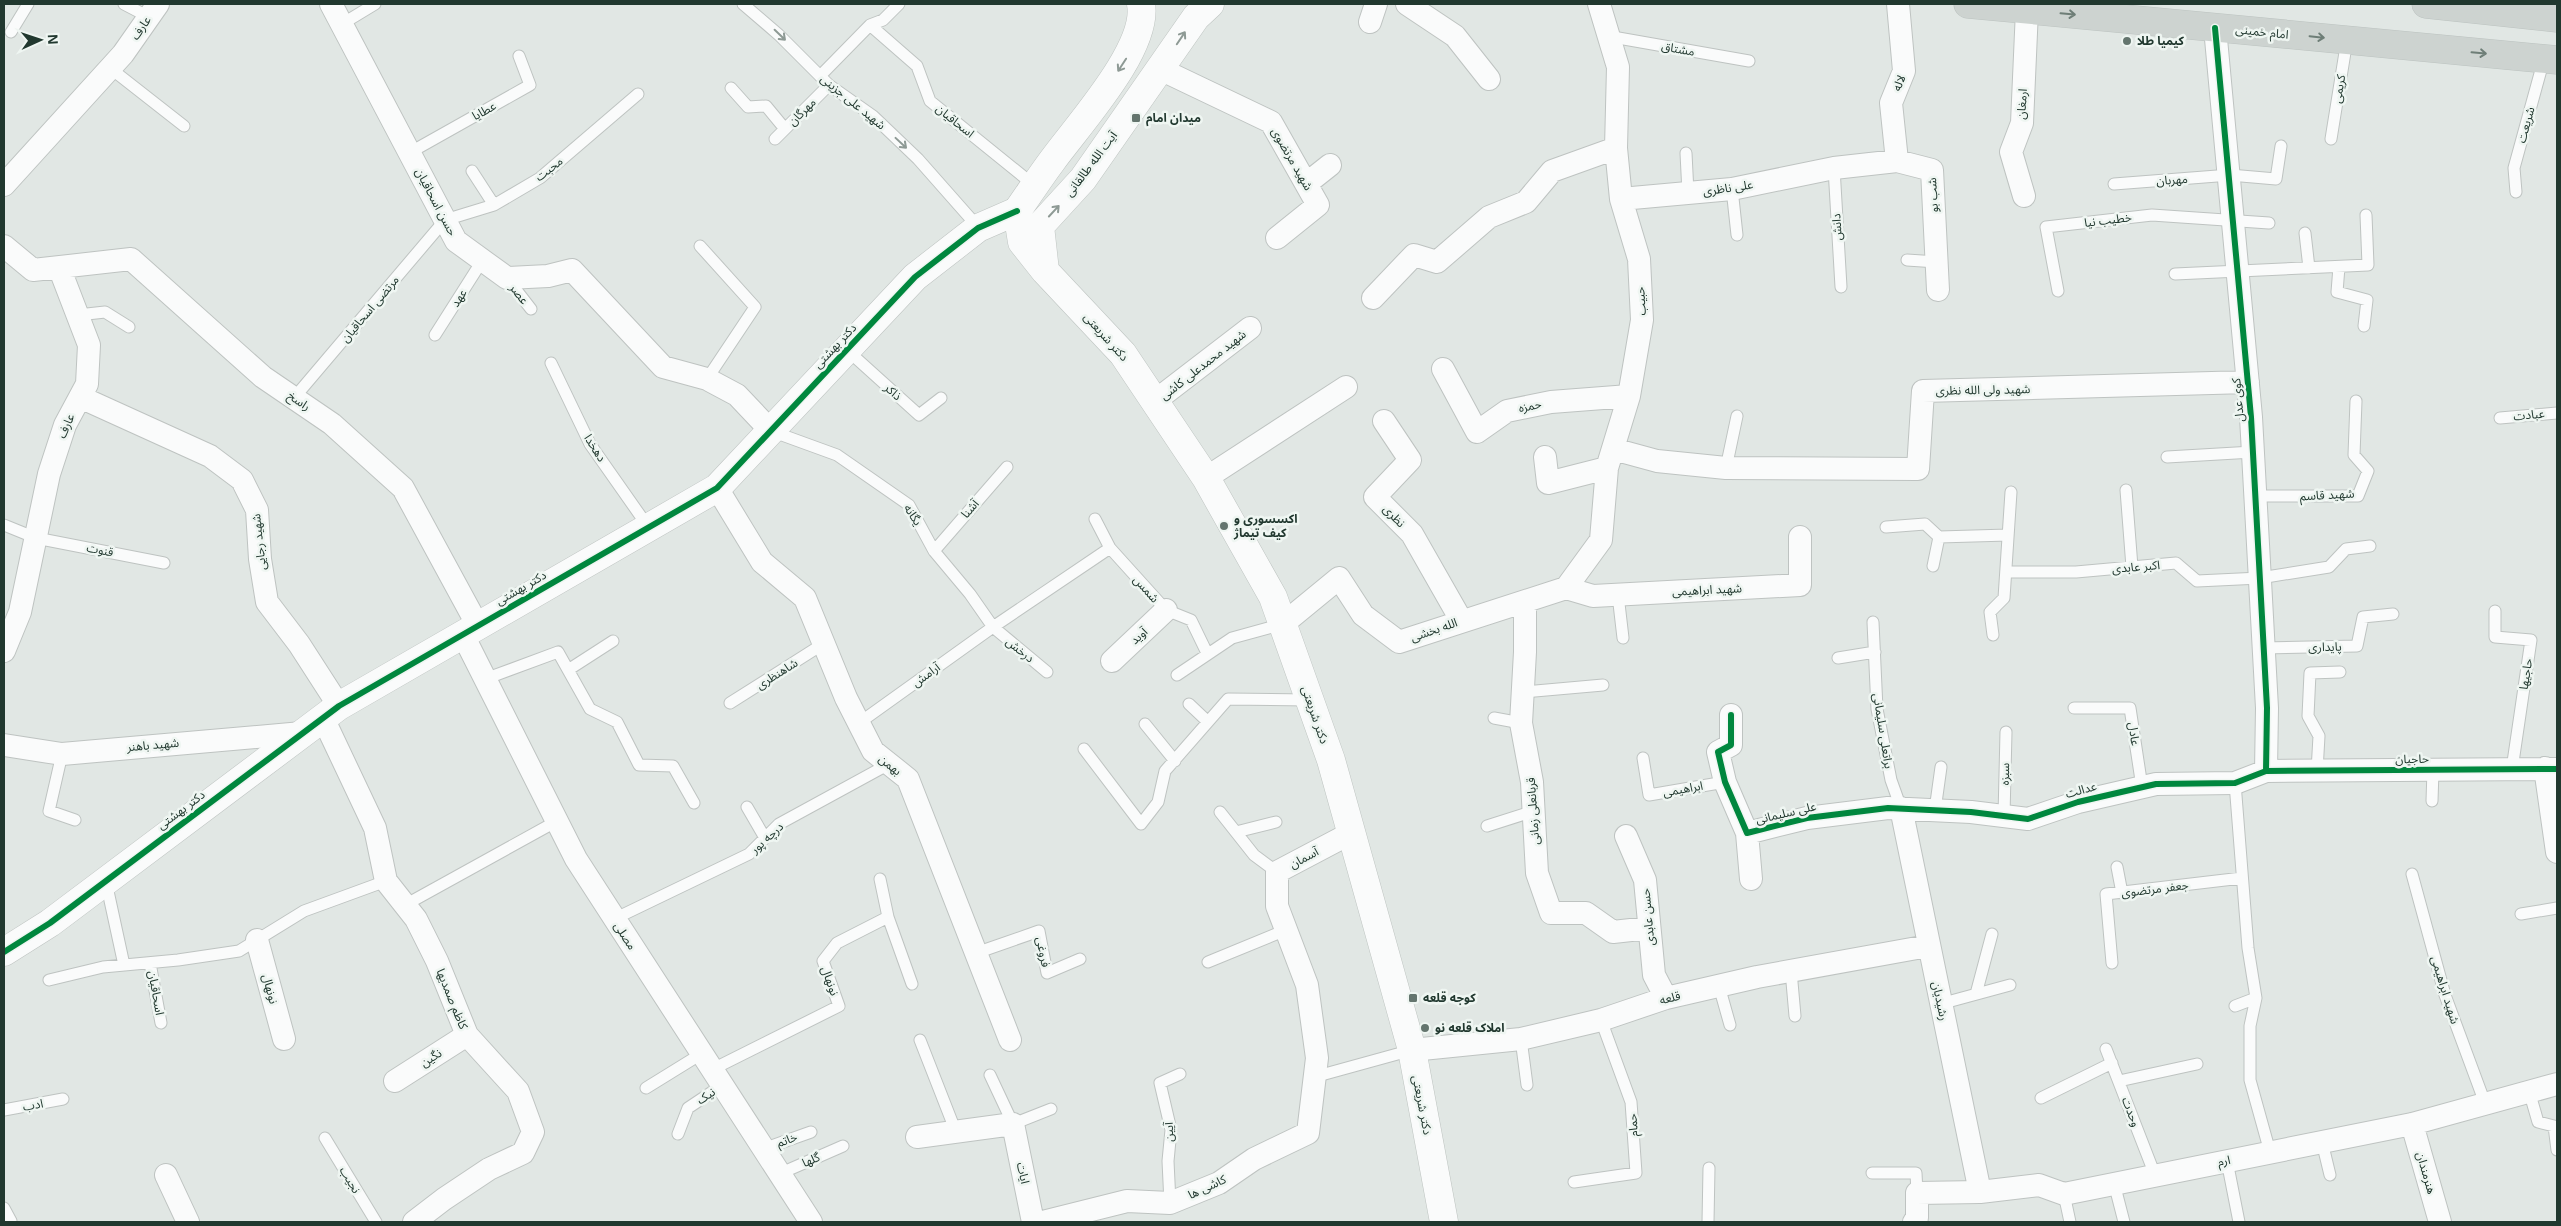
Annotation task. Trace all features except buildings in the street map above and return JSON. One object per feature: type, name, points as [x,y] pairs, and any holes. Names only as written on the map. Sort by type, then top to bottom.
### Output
[{"type":"main road","points":[[1045,271],[1022,242],[1017,211],[1095,106],[1130,52],[1144,17],[1142,4]]},
{"type":"main road","name":"آیت الله طالقانی","points":[[1045,271],[1040,226],[1083,179],[1196,17],[1210,4]]},
{"type":"main road","name":"امام خمینی","points":[[1968,4],[2027,10],[2214,16],[2347,40],[2551,59]]},
{"type":"main road","points":[[2426,4],[2557,18]]},
{"type":"main road","name":"دکتر بهشتی","points":[[4,952],[50,923],[321,719],[470,630],[717,488],[915,277],[978,228],[1017,211]]},
{"type":"main road","name":"دکتر شریعتی","points":[[1045,271],[1123,354],[1206,478],[1273,598],[1331,760],[1412,1050],[1444,1222]]},
{"type":"street","name":"حسن اسحاقیان","points":[[331,4],[456,242],[507,278]]},
{"type":"street","points":[[1407,4],[1455,36],[1490,79]]},
{"type":"street","name":"حبیب","points":[[1566,588],[1601,540],[1610,459],[1629,396],[1642,320],[1638,259],[1621,199],[1616,148],[1618,67],[1598,4]]},
{"type":"street","name":"لاله","points":[[1897,161],[1891,103],[1904,71],[1898,4]]},
{"type":"street","name":"ارمغان","points":[[2024,196],[2011,152],[2022,124],[2027,10]]},
{"type":"street","name":"عارف","points":[[4,185],[123,54],[153,11]]},
{"type":"street","name":"کوی عدل","points":[[2214,16],[2230,175],[2253,452],[2263,648],[2266,772]]},
{"type":"street","name":"شهید مرتضوی","points":[[1160,69],[1270,122],[1318,205],[1277,238]]},
{"type":"street","points":[[1373,298],[1414,254],[1436,262],[1489,217],[1526,202],[1552,171],[1616,148]]},
{"type":"street","name":"شب بو","points":[[1834,168],[1897,161],[1932,170],[1938,290]]},
{"type":"street","points":[[1306,184],[1330,165]]},
{"type":"street","name":"علی ناظری","points":[[1621,199],[1732,189],[1834,168]]},
{"type":"street","points":[[4,246],[33,270],[59,267]]},
{"type":"street","name":"راسخ","points":[[59,267],[131,259],[263,377],[332,424],[403,488],[470,630]]},
{"type":"street","name":"عارف","points":[[4,651],[20,612],[49,474],[65,425],[87,384],[89,345],[59,267]]},
{"type":"street","points":[[507,278],[548,276],[572,270],[663,367],[707,379],[738,395],[771,431]]},
{"type":"street","name":"شهید محمدعلی کاشی","points":[[1155,401],[1250,328]]},
{"type":"street","name":"حمزه","points":[[1443,370],[1477,432],[1507,411],[1551,402],[1629,396]]},
{"type":"street","name":"شهید ولی الله نظری","points":[[1610,459],[1726,468],[1918,468],[1923,391],[2248,382]]},
{"type":"street","points":[[1206,478],[1346,387]]},
{"type":"street","name":"شهید رجایی","points":[[80,397],[210,456],[242,480],[257,510],[260,559],[267,602],[299,644],[321,719]]},
{"type":"street","name":"نظری","points":[[1384,421],[1410,460],[1376,497],[1412,534],[1461,620]]},
{"type":"street","points":[[1545,457],[1548,483],[1610,459]]},
{"type":"street","name":"بهمن","points":[[717,488],[762,562],[805,598],[823,644],[873,751],[908,779],[1010,1040]]},
{"type":"street","name":"شهید ابراهیمی","points":[[1566,588],[1593,596],[1800,585],[1800,536]]},
{"type":"street","name":"الله بخشی","points":[[1283,624],[1339,578],[1363,616],[1399,642],[1461,620],[1566,588]]},
{"type":"street","name":"قربانعلی زمانی","points":[[1525,602],[1521,723],[1532,782],[1537,873],[1551,913],[1586,913],[1613,932],[1649,928]]},
{"type":"street","name":"آوید","points":[[1112,661],[1166,610]]},
{"type":"street","name":"مصلی","points":[[470,630],[485,679],[576,859],[811,1222]]},
{"type":"street","name":"علی سلیمانی","points":[[1731,715],[1731,745],[1718,752],[1725,782],[1748,834],[1808,818],[1901,808]]},
{"type":"street","name":"شهید باهنر","points":[[4,745],[62,754],[321,719]]},
{"type":"street","name":"کاظم صمدیها","points":[[321,719],[375,828],[386,881],[416,919],[437,961],[467,1036],[518,1091],[533,1132],[523,1153],[489,1169],[444,1198],[414,1222]]},
{"type":"street","points":[[2551,769],[2557,852]]},
{"type":"street","name":"حاجیان","points":[[2266,772],[2551,769]]},
{"type":"street","name":"عدالت","points":[[1901,808],[2028,819],[2078,802],[2156,784],[2235,784],[2266,772]]},
{"type":"street","name":"رشیدیان","points":[[1901,808],[1980,1192]]},
{"type":"street","name":"آسمان","points":[[1277,872],[1351,833]]},
{"type":"street","points":[[1748,834],[1751,879]]},
{"type":"street","name":"حسن عابدی","points":[[1626,836],[1645,880],[1654,975],[1666,998]]},
{"type":"street","name":"کاشی ها","points":[[1043,1222],[1084,1217],[1127,1201],[1170,1203],[1219,1183],[1254,1159],[1308,1132],[1317,1058],[1307,985],[1277,906],[1277,872]]},
{"type":"street","name":"نونهال","points":[[257,940],[284,1039]]},
{"type":"street","name":"قلعه","points":[[1412,1050],[1522,1039],[1601,1020],[1666,998],[1791,971],[1928,946]]},
{"type":"street","name":"نگین","points":[[395,1081],[467,1036]]},
{"type":"street","name":"ارم","points":[[2064,1194],[2412,1124],[2557,1084]]},
{"type":"street","points":[[917,1137],[1012,1124]]},
{"type":"street","name":"ایات","points":[[1012,1124],[1033,1222]]},
{"type":"street","name":"هنرمندان","points":[[2412,1124],[2440,1222]]},
{"type":"street","points":[[166,1175],[188,1222]]},
{"type":"street","points":[[1914,1222],[1918,1218],[1917,1193],[1980,1192],[2039,1184],[2064,1194]]},
{"type":"lane","points":[[11,32],[28,4]]},
{"type":"lane","points":[[124,4],[153,11]]},
{"type":"lane","points":[[342,24],[374,4]]},
{"type":"lane","name":"شهید علی جزینی","points":[[743,4],[779,35],[824,80],[873,116],[912,152],[978,228]]},
{"type":"lane","name":"مهرگان","points":[[775,139],[870,25],[883,20],[899,4]]},
{"type":"lane","name":"اسحاقیان","points":[[870,25],[917,66],[930,101],[1035,186]]},
{"type":"lane","name":"مشتاق","points":[[1608,36],[1749,61]]},
{"type":"lane","name":"کریمی","points":[[2331,139],[2347,40]]},
{"type":"lane","name":"عطایا","points":[[410,153],[530,86],[519,56]]},
{"type":"lane","name":"شریعت","points":[[2516,192],[2514,168],[2551,59]]},
{"type":"lane","points":[[110,68],[184,126]]},
{"type":"lane","points":[[731,88],[748,107],[766,106],[785,129]]},
{"type":"lane","name":"محبت","points":[[445,220],[494,205],[540,178],[638,94]]},
{"type":"lane","name":"مهربان","points":[[2114,184],[2230,175],[2276,179],[2281,146]]},
{"type":"lane","points":[[1686,153],[1688,193]]},
{"type":"lane","name":"دانش","points":[[1834,168],[1841,286]]},
{"type":"lane","points":[[472,171],[494,205]]},
{"type":"lane","points":[[1732,189],[1737,235]]},
{"type":"lane","name":"خطیب نیا","points":[[2058,291],[2046,227],[2152,215],[2234,221]]},
{"type":"lane","points":[[2176,274],[2368,266],[2366,215]]},
{"type":"lane","name":"مرتضی اسحاقیان","points":[[294,398],[445,220]]},
{"type":"lane","points":[[2234,221],[2269,223]]},
{"type":"lane","points":[[2305,233],[2309,268]]},
{"type":"lane","points":[[700,246],[755,307],[707,379]]},
{"type":"lane","name":"عهد","points":[[435,335],[482,260]]},
{"type":"lane","points":[[1907,260],[1937,262]]},
{"type":"lane","points":[[2339,267],[2337,292],[2367,300],[2364,326]]},
{"type":"lane","name":"عصر","points":[[507,278],[531,309]]},
{"type":"lane","points":[[78,315],[105,312],[130,327]]},
{"type":"lane","name":"ذاکر","points":[[847,350],[919,415],[941,398]]},
{"type":"lane","name":"دهخدا","points":[[551,363],[590,444],[649,528]]},
{"type":"lane","name":"شهید قاسم","points":[[2255,496],[2358,496],[2368,471],[2354,455],[2356,401]]},
{"type":"lane","name":"عبادت","points":[[2500,418],[2557,413]]},
{"type":"lane","points":[[1726,468],[1737,416]]},
{"type":"lane","name":"یگانه","points":[[771,431],[837,455],[909,505],[934,551],[970,594],[993,627]]},
{"type":"lane","points":[[2167,458],[2253,452]]},
{"type":"lane","name":"آشنا","points":[[934,551],[1007,466]]},
{"type":"lane","points":[[2126,490],[2132,567]]},
{"type":"lane","points":[[1993,635],[1990,612],[2004,598],[2011,492]]},
{"type":"lane","name":"شمس","points":[[1095,519],[1110,548],[1166,610],[1191,620],[1207,653]]},
{"type":"lane","points":[[1886,527],[1925,524],[1939,537],[2008,535]]},
{"type":"lane","name":"قنوت","points":[[4,526],[36,538],[164,563]]},
{"type":"lane","points":[[1933,566],[1939,537]]},
{"type":"lane","name":"اکبر عابدی","points":[[2006,572],[2076,572],[2176,563],[2197,581],[2260,578],[2329,568],[2346,549],[2370,546]]},
{"type":"lane","points":[[993,627],[1110,548]]},
{"type":"lane","points":[[1618,595],[1623,638]]},
{"type":"lane","name":"حاجیها","points":[[2495,611],[2495,637],[2531,640],[2512,769]]},
{"type":"lane","name":"پایداری","points":[[2263,648],[2357,646],[2363,617],[2393,614]]},
{"type":"lane","name":"براتعلی سلیمانی","points":[[1873,622],[1877,709],[1891,780],[1901,808]]},
{"type":"lane","points":[[1177,675],[1207,653],[1232,638],[1283,624]]},
{"type":"lane","name":"درخش","points":[[993,627],[1047,672]]},
{"type":"lane","name":"آرامش","points":[[859,723],[993,627]]},
{"type":"lane","points":[[568,670],[613,641]]},
{"type":"lane","name":"شاهنظری","points":[[730,703],[823,644]]},
{"type":"lane","points":[[485,679],[558,652],[590,709],[617,722],[639,765],[673,766],[694,803]]},
{"type":"lane","points":[[1838,658],[1874,652]]},
{"type":"lane","points":[[2317,771],[2319,736],[2308,716],[2310,673],[2340,672]]},
{"type":"lane","points":[[1523,692],[1603,685]]},
{"type":"lane","points":[[1084,750],[1140,824],[1158,802],[1164,770],[1228,699],[1310,700]]},
{"type":"lane","points":[[1189,704],[1208,721]]},
{"type":"lane","name":"عادل","points":[[2074,708],[2130,708],[2142,787]]},
{"type":"lane","points":[[1494,718],[1521,723]]},
{"type":"lane","points":[[1145,724],[1175,760]]},
{"type":"lane","name":"سبزه","points":[[2004,816],[2006,732]]},
{"type":"lane","points":[[62,754],[49,812],[75,820]]},
{"type":"lane","name":"ابراهیمی","points":[[1643,758],[1649,795],[1725,782]]},
{"type":"lane","name":"درچه پور","points":[[614,919],[749,854],[779,824],[889,764]]},
{"type":"lane","points":[[1936,810],[1941,768]]},
{"type":"lane","points":[[2432,801],[2433,770]]},
{"type":"lane","points":[[2235,784],[2248,948],[2256,998],[2250,1026],[2250,1080],[2270,1152]]},
{"type":"lane","points":[[746,807],[766,838]]},
{"type":"lane","points":[[1487,826],[1534,811]]},
{"type":"lane","name":"آسمان","points":[[1220,812],[1254,855],[1277,872]]},
{"type":"lane","points":[[405,905],[557,821]]},
{"type":"lane","points":[[1236,832],[1276,822]]},
{"type":"lane","points":[[2116,867],[2122,893]]},
{"type":"lane","name":"شهید ابراهیمی","points":[[2412,874],[2445,995],[2485,1103]]},
{"type":"lane","name":"جعفر مرتضوی","points":[[2112,963],[2106,894],[2242,878]]},
{"type":"lane","points":[[880,879],[888,917],[912,984]]},
{"type":"lane","points":[[106,881],[124,965]]},
{"type":"lane","points":[[48,980],[103,967],[150,963],[239,951],[304,911],[386,881]]},
{"type":"lane","points":[[2520,914],[2557,908]]},
{"type":"lane","name":"نونهال","points":[[711,1070],[839,1006],[822,961],[837,943],[888,917]]},
{"type":"lane","points":[[1208,962],[1286,930]]},
{"type":"lane","name":"فروغی","points":[[976,953],[1039,931],[1047,973],[1080,959]]},
{"type":"lane","points":[[1976,994],[1992,934]]},
{"type":"lane","name":"اسحاقیان","points":[[150,963],[161,1023]]},
{"type":"lane","points":[[1791,971],[1795,1016]]},
{"type":"lane","points":[[1940,1004],[2010,985]]},
{"type":"lane","points":[[1720,986],[1730,1025]]},
{"type":"lane","points":[[2234,1006],[2256,998]]},
{"type":"lane","name":"حمام","points":[[1574,1182],[1636,1173],[1631,1102],[1601,1020]]},
{"type":"lane","points":[[1522,1039],[1527,1085]]},
{"type":"lane","points":[[920,1040],[956,1132]]},
{"type":"lane","name":"وحدت","points":[[2106,1049],[2155,1175]]},
{"type":"lane","points":[[1314,1077],[1412,1050]]},
{"type":"lane","points":[[2041,1098],[2112,1063]]},
{"type":"lane","points":[[2118,1081],[2197,1064]]},
{"type":"lane","points":[[646,1088],[711,1070]]},
{"type":"lane","name":"نیک","points":[[678,1134],[688,1108],[711,1070]]},
{"type":"lane","name":"آیین","points":[[1170,1203],[1168,1161],[1171,1130],[1160,1083],[1180,1074]]},
{"type":"lane","name":"ایات","points":[[990,1075],[1012,1124]]},
{"type":"lane","points":[[2529,1091],[2538,1122],[2554,1126],[2557,1150]]},
{"type":"lane","name":"ادب","points":[[4,1110],[63,1100]]},
{"type":"lane","points":[[1012,1124],[1051,1110]]},
{"type":"lane","name":"خاتم","points":[[763,1149],[811,1132]]},
{"type":"lane","name":"نجیب","points":[[325,1138],[376,1222]]},
{"type":"lane","points":[[2322,1142],[2330,1175]]},
{"type":"lane","name":"گلها","points":[[779,1174],[843,1146]]},
{"type":"lane","points":[[2227,1160],[2239,1222]]},
{"type":"lane","points":[[1708,1222],[1709,1168]]},
{"type":"lane","points":[[1872,1173],[1916,1173],[1917,1193]]},
{"type":"lane","points":[[2114,1184],[2124,1222]]},
{"type":"lane","points":[[2064,1194],[2070,1222]]},
{"type":"lane","points":[[4,1208],[9,1222]]},
{"type":"cycle path","points":[[2215,28],[2251,417],[2267,708],[2266,771]]},
{"type":"cycle path","points":[[4,952],[50,923],[339,706],[717,488],[915,277],[978,228],[1017,211]]},
{"type":"cycle path","points":[[1731,715],[1731,745],[1718,752],[1725,782],[1747,833],[1807,818],[1888,808],[1971,812],[2028,819],[2078,802],[2156,784],[2235,783],[2266,771],[2557,769]]},
{"type":"place","name":"کیمیا طلا","points":[[2127,41]]},
{"type":"place","name":"میدان امام","points":[[1136,118]]},
{"type":"place","name":"اکسسوری و کیف تیماژ","points":[[1224,526]]},
{"type":"place","name":"کوجه قلعه","points":[[1413,998]]},
{"type":"place","name":"املاک قلعه نو","points":[[1425,1028]]}]
